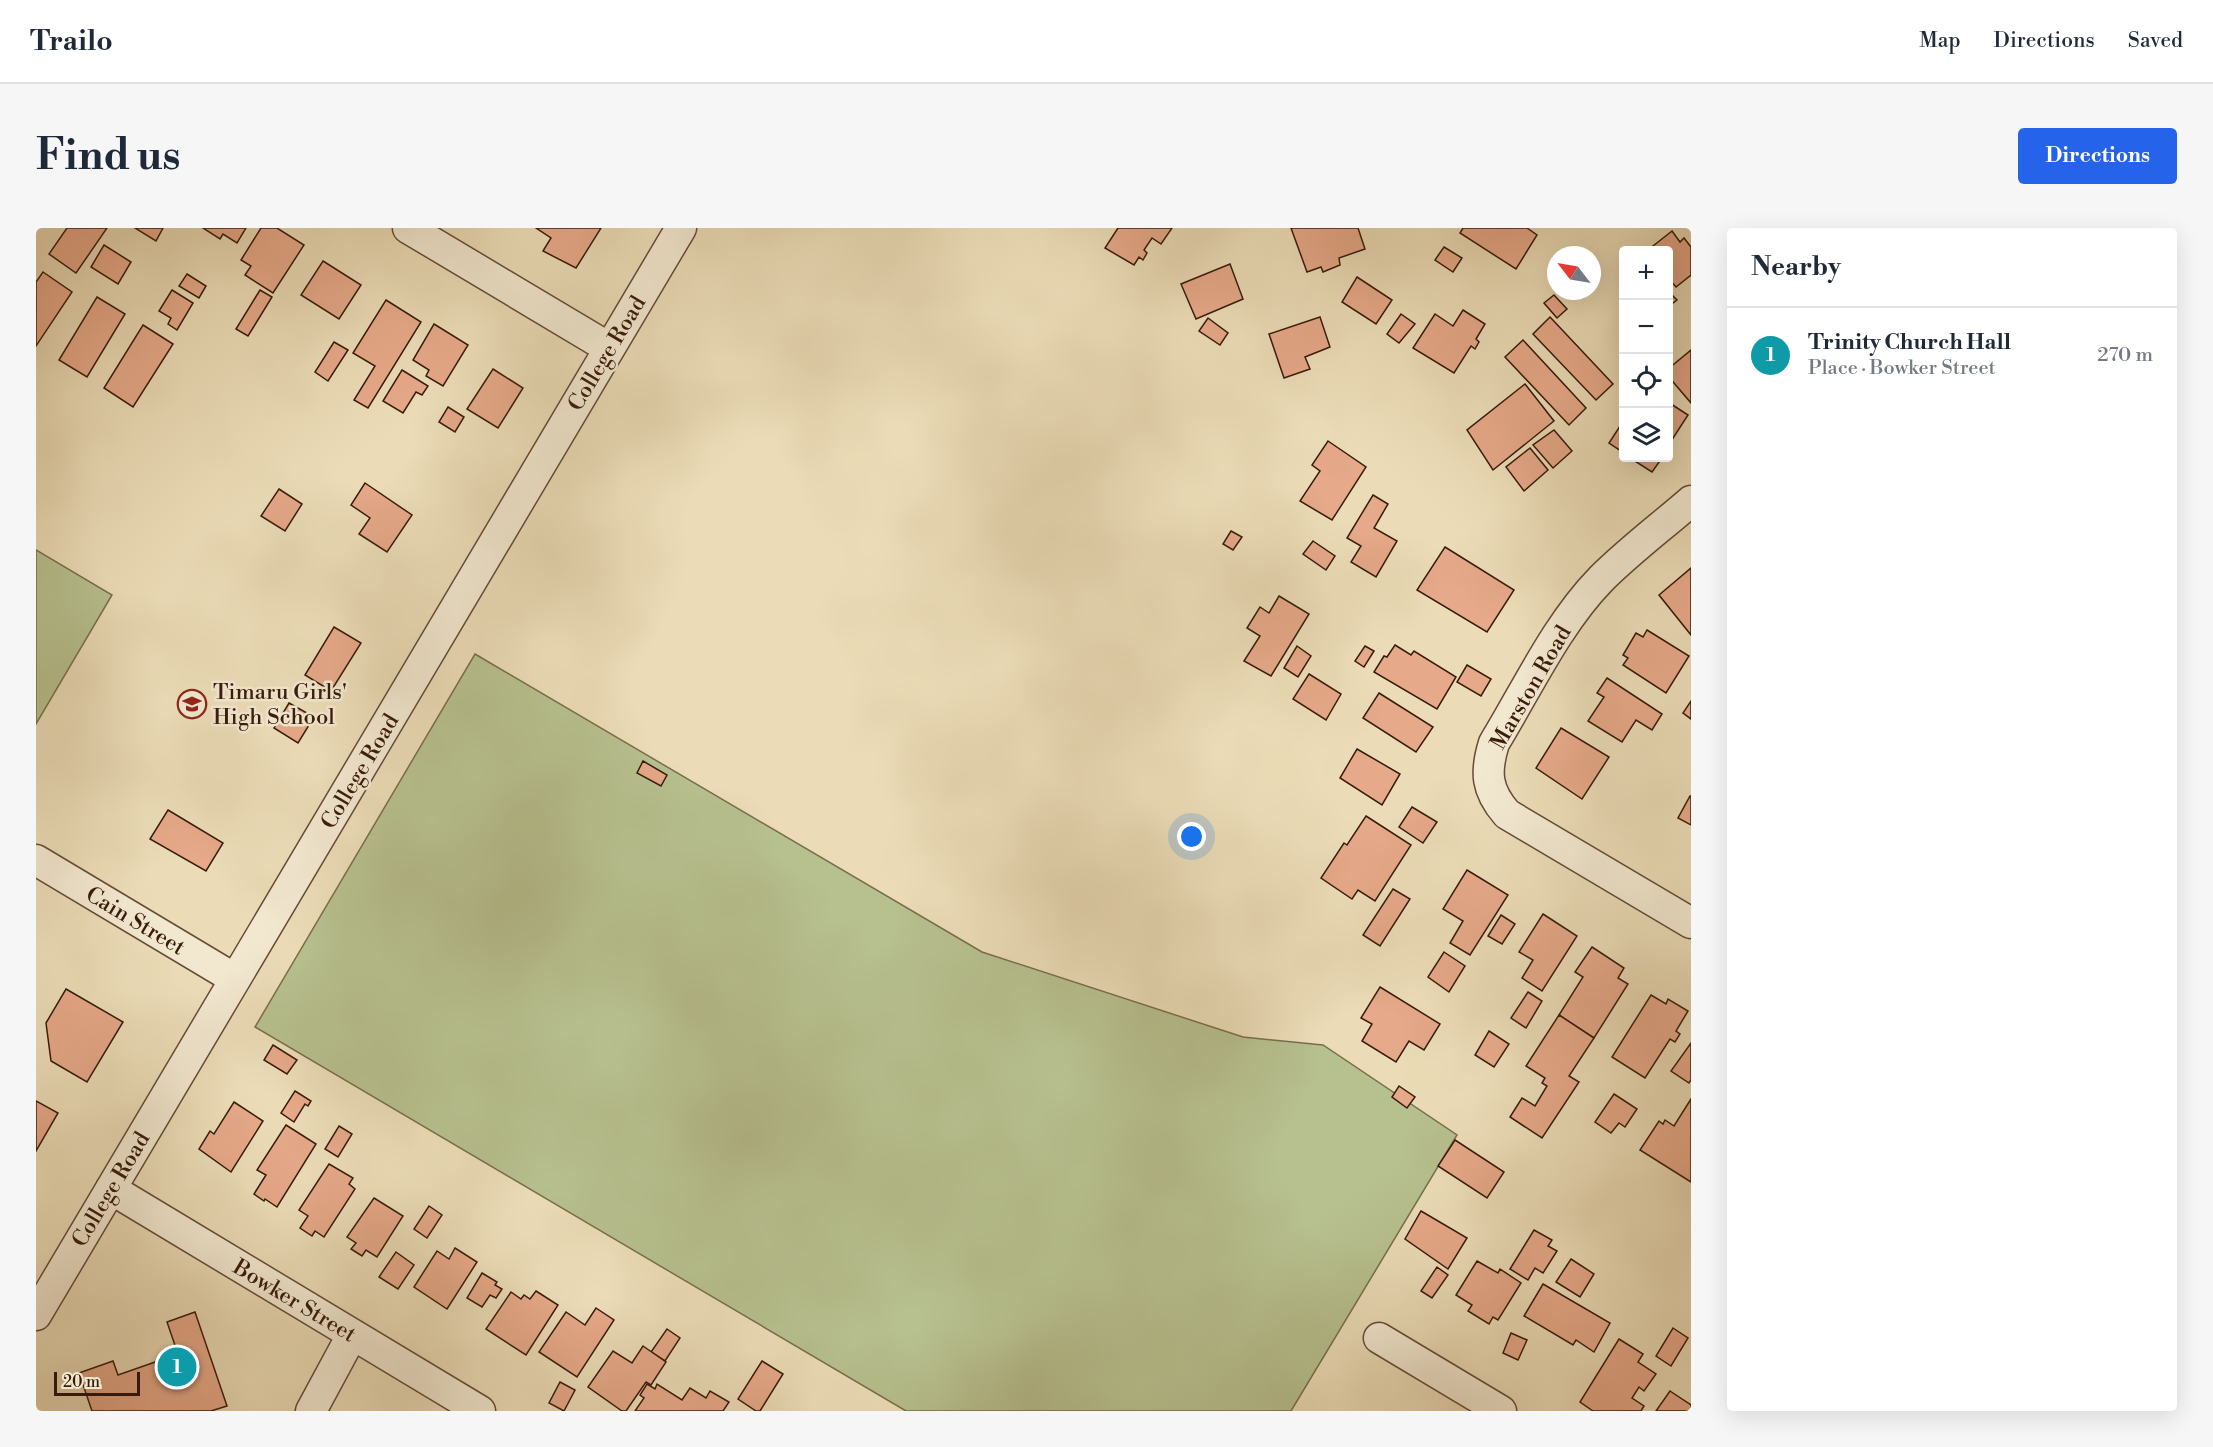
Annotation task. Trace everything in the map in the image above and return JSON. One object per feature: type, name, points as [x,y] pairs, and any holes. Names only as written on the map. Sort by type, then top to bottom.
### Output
[{"type":"street","points":[[408,228],[609,348]]},
{"type":"street","name":"College Road","points":[[36,1315],[681,228]]},
{"type":"street","name":"Marston Road","points":[[1691,501],[1608,573],[1583,600],[1564,626],[1500,733],[1488,761],[1491,791],[1507,814],[1691,922]]},
{"type":"street","name":"Cain Street","points":[[36,860],[236,979]]},
{"type":"street","name":"Bowker Street","points":[[111,1189],[480,1411]]},
{"type":"street","points":[[311,1411],[352,1335]]},
{"type":"street","points":[[1379,1338],[1501,1411]]},
{"type":"green space","points":[[36,550],[112,595],[36,724]]},
{"type":"green space","points":[[475,654],[982,952],[1243,1037],[1323,1045],[1457,1135],[1291,1411],[906,1411],[255,1027]]},
{"type":"building","points":[[67,228],[107,228],[76,273],[49,254]]},
{"type":"building","points":[[135,228],[163,228],[156,241]]},
{"type":"building","points":[[203,228],[246,228],[237,243],[223,234],[220,239]]},
{"type":"building","points":[[261,228],[277,228],[304,245],[273,293],[245,275],[251,266],[241,260]]},
{"type":"building","points":[[536,228],[601,228],[576,268],[543,251],[551,238]]},
{"type":"building","points":[[1118,228],[1172,228],[1161,244],[1152,238],[1144,250],[1147,253],[1143,260],[1139,257],[1134,265],[1105,248]]},
{"type":"building","points":[[1291,228],[1358,228],[1365,249],[1339,258],[1340,265],[1323,272],[1321,267],[1307,272]]},
{"type":"building","points":[[1463,228],[1527,228],[1537,235],[1516,269],[1460,233]]},
{"type":"building","points":[[1672,231],[1680,242],[1684,238],[1691,247],[1691,275],[1676,287],[1673,284],[1673,246],[1653,246]]},
{"type":"building","points":[[104,245],[131,262],[118,284],[91,267]]},
{"type":"building","points":[[1444,247],[1462,258],[1453,272],[1435,260]]},
{"type":"building","points":[[323,261],[361,285],[339,319],[301,295]]},
{"type":"building","points":[[1230,264],[1243,299],[1196,319],[1181,284]]},
{"type":"building","points":[[43,272],[72,292],[36,346],[36,282]]},
{"type":"building","points":[[187,274],[206,286],[199,298],[179,286]]},
{"type":"building","points":[[1357,277],[1392,300],[1376,324],[1342,302]]},
{"type":"building","points":[[172,290],[193,303],[177,330],[168,324],[171,318],[159,311]]},
{"type":"building","points":[[260,290],[272,297],[248,336],[236,329]]},
{"type":"building","points":[[97,297],[125,314],[87,377],[59,360]]},
{"type":"building","points":[[386,300],[421,322],[368,408],[354,400],[375,366],[353,353]]},
{"type":"building","points":[[1548,300],[1559,300],[1567,309],[1557,318],[1544,303]]},
{"type":"building","points":[[1463,310],[1485,324],[1476,339],[1479,342],[1475,349],[1471,346],[1454,373],[1413,348],[1435,314],[1453,326]]},
{"type":"building","points":[[1401,314],[1415,324],[1399,343],[1387,334]]},
{"type":"building","points":[[1320,317],[1330,347],[1305,357],[1310,369],[1284,378],[1269,334]]},
{"type":"building","points":[[1550,317],[1613,384],[1596,400],[1533,334]]},
{"type":"building","points":[[1208,318],[1228,333],[1220,345],[1199,331]]},
{"type":"building","points":[[434,324],[468,345],[443,386],[426,376],[429,370],[413,360]]},
{"type":"building","points":[[143,325],[173,344],[133,407],[104,388]]},
{"type":"building","points":[[1523,340],[1586,408],[1569,425],[1505,357]]},
{"type":"building","points":[[334,342],[348,350],[328,381],[315,372]]},
{"type":"building","points":[[1691,350],[1691,403],[1673,382],[1673,365]]},
{"type":"building","points":[[493,369],[523,388],[498,428],[467,409]]},
{"type":"building","points":[[402,370],[428,386],[422,395],[416,392],[403,413],[383,401]]},
{"type":"building","points":[[1525,384],[1554,421],[1493,470],[1467,430]]},
{"type":"building","points":[[1673,405],[1688,415],[1673,438]]},
{"type":"building","points":[[448,407],[464,417],[455,432],[439,422]]},
{"type":"building","points":[[1619,428],[1619,450],[1609,443]]},
{"type":"building","points":[[1554,430],[1572,451],[1553,468],[1533,445]]},
{"type":"building","points":[[1328,441],[1366,467],[1332,520],[1300,501],[1320,471],[1312,465]]},
{"type":"building","points":[[1530,448],[1548,470],[1524,491],[1506,467]]},
{"type":"building","points":[[1636,462],[1659,462],[1652,472]]},
{"type":"building","points":[[365,483],[412,515],[387,552],[359,534],[370,518],[351,505]]},
{"type":"building","points":[[279,489],[302,504],[285,531],[261,516]]},
{"type":"building","points":[[1373,495],[1388,504],[1374,528],[1397,541],[1376,577],[1351,562],[1361,546],[1347,538]]},
{"type":"building","points":[[1231,531],[1242,537],[1233,550],[1223,544]]},
{"type":"building","points":[[1313,541],[1335,556],[1326,570],[1303,554]]},
{"type":"building","points":[[1445,547],[1514,590],[1487,632],[1417,590]]},
{"type":"building","points":[[1691,568],[1691,635],[1659,595]]},
{"type":"building","points":[[1279,596],[1309,614],[1271,676],[1244,661],[1260,636],[1247,628],[1260,607],[1269,613]]},
{"type":"building","points":[[334,627],[361,643],[331,691],[305,675]]},
{"type":"building","points":[[1647,630],[1689,656],[1666,693],[1623,665],[1628,658],[1623,655],[1636,633],[1643,637]]},
{"type":"building","points":[[1395,645],[1411,655],[1414,651],[1456,677],[1437,709],[1374,672],[1384,656],[1387,657]]},
{"type":"building","points":[[1297,646],[1311,656],[1298,677],[1284,668]]},
{"type":"building","points":[[1365,646],[1374,651],[1364,667],[1355,661]]},
{"type":"building","points":[[1467,665],[1491,679],[1481,696],[1457,682]]},
{"type":"building","points":[[1309,674],[1341,694],[1326,720],[1293,699]]},
{"type":"building","points":[[1607,678],[1662,714],[1652,730],[1636,720],[1622,742],[1588,721],[1604,697],[1597,693]]},
{"type":"building","points":[[1379,693],[1433,727],[1416,752],[1363,718]]},
{"type":"building","points":[[1691,701],[1691,719],[1683,713]]},
{"type":"building","points":[[289,703],[314,717],[298,743],[274,728]]},
{"type":"building","points":[[1561,728],[1609,757],[1582,799],[1536,768]]},
{"type":"building","points":[[1357,749],[1400,774],[1382,805],[1340,778]]},
{"type":"building","points":[[643,761],[667,775],[661,786],[637,773]]},
{"type":"building","points":[[1691,796],[1691,825],[1678,818]]},
{"type":"building","points":[[1412,807],[1437,822],[1423,843],[1399,827]]},
{"type":"building","points":[[168,810],[223,843],[206,871],[150,839]]},
{"type":"building","points":[[1366,816],[1411,845],[1375,901],[1358,890],[1352,899],[1321,878],[1344,843],[1347,845]]},
{"type":"building","points":[[1467,870],[1508,895],[1470,955],[1450,943],[1463,921],[1443,909]]},
{"type":"building","points":[[1393,889],[1410,899],[1380,946],[1363,935]]},
{"type":"building","points":[[1543,914],[1577,936],[1542,991],[1522,978],[1533,960],[1519,952]]},
{"type":"building","points":[[1501,915],[1515,924],[1502,944],[1488,936]]},
{"type":"building","points":[[1592,947],[1624,968],[1618,978],[1628,984],[1594,1038],[1559,1015],[1583,977],[1575,972]]},
{"type":"building","points":[[1444,952],[1465,966],[1449,992],[1428,977]]},
{"type":"building","points":[[1380,987],[1440,1024],[1424,1050],[1409,1041],[1396,1062],[1362,1041],[1372,1024],[1361,1018]]},
{"type":"building","points":[[66,989],[123,1022],[87,1082],[51,1061],[46,1023]]},
{"type":"building","points":[[1528,992],[1542,1001],[1526,1028],[1511,1018]]},
{"type":"building","points":[[1651,995],[1666,1004],[1668,999],[1688,1011],[1676,1031],[1680,1034],[1675,1042],[1670,1039],[1645,1078],[1612,1057]]},
{"type":"building","points":[[1559,1015],[1594,1038],[1569,1076],[1579,1082],[1542,1138],[1510,1117],[1522,1098],[1535,1106],[1547,1086],[1542,1083],[1545,1078],[1526,1066]]},
{"type":"building","points":[[1489,1031],[1509,1044],[1494,1067],[1475,1055]]},
{"type":"building","points":[[1691,1043],[1691,1080],[1689,1083],[1671,1071]]},
{"type":"building","points":[[273,1045],[297,1060],[287,1074],[264,1060]]},
{"type":"building","points":[[1399,1086],[1415,1097],[1407,1108],[1392,1097]]},
{"type":"building","points":[[295,1091],[311,1101],[308,1106],[305,1104],[294,1122],[281,1113]]},
{"type":"building","points":[[1614,1094],[1637,1109],[1625,1127],[1619,1123],[1611,1133],[1595,1122]]},
{"type":"building","points":[[1691,1099],[1691,1182],[1640,1150],[1659,1121],[1663,1124],[1665,1120],[1674,1126]]},
{"type":"building","points":[[36,1101],[58,1113],[36,1151]]},
{"type":"building","points":[[234,1102],[263,1121],[231,1172],[199,1149],[210,1131],[214,1134]]},
{"type":"building","points":[[286,1125],[316,1144],[277,1207],[254,1194],[266,1175],[257,1170]]},
{"type":"building","points":[[339,1126],[352,1134],[338,1157],[325,1149]]},
{"type":"building","points":[[1455,1140],[1504,1172],[1487,1198],[1438,1166]]},
{"type":"building","points":[[329,1164],[353,1178],[349,1184],[355,1189],[324,1237],[315,1231],[312,1236],[300,1228],[308,1216],[299,1210]]},
{"type":"building","points":[[374,1198],[403,1216],[377,1257],[366,1250],[362,1256],[351,1249],[356,1243],[347,1237]]},
{"type":"building","points":[[429,1206],[442,1215],[427,1238],[414,1229]]},
{"type":"building","points":[[1421,1211],[1467,1238],[1448,1269],[1405,1239]]},
{"type":"building","points":[[1534,1230],[1552,1240],[1548,1246],[1557,1251],[1543,1273],[1535,1268],[1528,1280],[1510,1269]]},
{"type":"building","points":[[455,1248],[477,1262],[447,1309],[414,1287],[437,1251],[449,1259]]},
{"type":"building","points":[[396,1252],[414,1265],[398,1289],[379,1277]]},
{"type":"building","points":[[1571,1259],[1594,1274],[1580,1297],[1556,1282]]},
{"type":"building","points":[[1477,1261],[1498,1273],[1500,1269],[1521,1283],[1498,1320],[1493,1317],[1489,1324],[1468,1311],[1472,1305],[1456,1295]]},
{"type":"building","points":[[1437,1267],[1448,1275],[1432,1298],[1421,1291]]},
{"type":"building","points":[[482,1273],[497,1282],[495,1285],[502,1289],[496,1298],[490,1295],[482,1307],[467,1298]]},
{"type":"building","points":[[1543,1284],[1610,1323],[1594,1352],[1576,1340],[1573,1345],[1524,1316]]},
{"type":"building","points":[[536,1291],[558,1305],[526,1355],[486,1329],[511,1292],[521,1299],[524,1295],[530,1299]]},
{"type":"building","points":[[596,1308],[614,1320],[577,1377],[539,1352],[566,1312],[585,1325]]},
{"type":"building","points":[[195,1312],[227,1406],[211,1411],[92,1411],[79,1373],[113,1361],[118,1375],[178,1354],[167,1322]]},
{"type":"building","points":[[1673,1328],[1688,1338],[1671,1366],[1656,1356]]},
{"type":"building","points":[[667,1329],[680,1338],[665,1361],[651,1352]]},
{"type":"building","points":[[1511,1333],[1527,1340],[1518,1360],[1503,1353]]},
{"type":"building","points":[[1619,1339],[1643,1354],[1638,1362],[1656,1374],[1644,1391],[1639,1387],[1632,1398],[1644,1406],[1641,1411],[1593,1411],[1580,1402]]},
{"type":"building","points":[[643,1346],[666,1362],[651,1385],[646,1382],[626,1411],[622,1411],[588,1387],[613,1351],[632,1363]]},
{"type":"building","points":[[762,1361],[783,1374],[760,1411],[756,1411],[738,1399]]},
{"type":"building","points":[[560,1382],[575,1390],[564,1411],[549,1403]]},
{"type":"building","points":[[647,1384],[655,1389],[657,1384],[682,1400],[690,1388],[706,1398],[710,1391],[729,1402],[723,1411],[635,1411],[644,1398],[640,1395]]},
{"type":"building","points":[[1670,1391],[1691,1405],[1691,1411],[1656,1411]]},
{"type":"place","name":"Timaru Girls' High School","points":[[192,704]]},
{"type":"place","name":"Trinity Church Hall","points":[[177,1367]]}]
